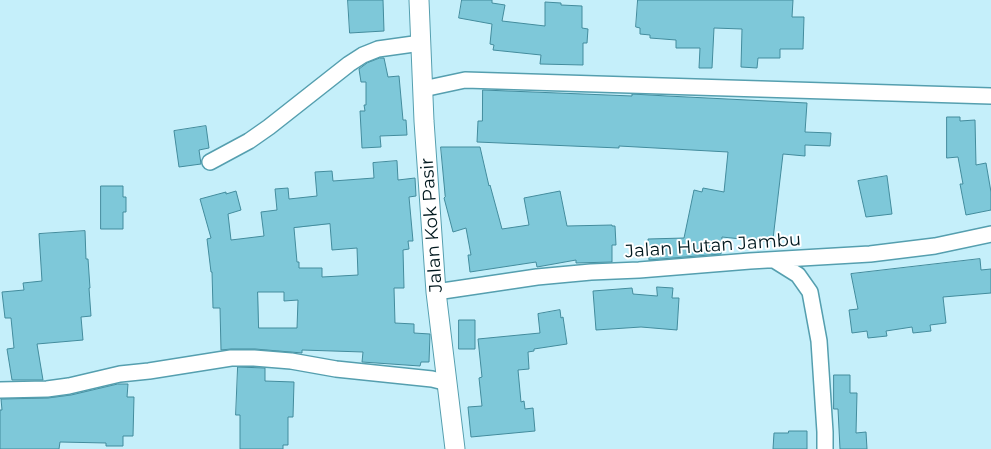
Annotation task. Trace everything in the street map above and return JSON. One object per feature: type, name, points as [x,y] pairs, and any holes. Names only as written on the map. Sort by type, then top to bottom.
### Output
[{"type":"street","name":"Jalan Kok Pasir","points":[[419,0],[436,292],[455,449]]},
{"type":"street","points":[[210,162],[249,141],[348,64],[363,55],[378,49],[421,43]]},
{"type":"street","points":[[423,89],[465,80],[991,96]]},
{"type":"street","name":"Jalan Hutan Jambu","points":[[436,292],[538,276],[870,254],[935,246],[991,234]]},
{"type":"street","points":[[774,260],[798,275],[810,292],[819,341],[825,432],[824,449]]},
{"type":"street","points":[[0,390],[47,389],[69,386],[120,374],[232,358],[291,361],[336,369],[432,379],[448,383]]},
{"type":"building","points":[[348,0],[383,0],[384,31],[350,33]]},
{"type":"building","points":[[462,0],[492,0],[492,3],[505,5],[502,21],[545,26],[545,2],[582,6],[582,28],[588,29],[587,43],[583,43],[583,65],[540,64],[541,55],[493,50],[494,45],[490,44],[492,24],[459,18]]},
{"type":"building","points":[[638,0],[793,0],[792,17],[804,17],[803,49],[780,49],[780,58],[758,58],[757,68],[741,67],[742,29],[714,28],[712,68],[699,68],[700,48],[676,48],[676,40],[650,38],[650,35],[640,34],[640,28],[636,27]]},
{"type":"building","points":[[384,58],[388,77],[399,76],[403,120],[406,120],[407,135],[380,136],[381,147],[362,148],[360,111],[365,111],[366,82],[361,82],[359,69],[367,63]]},
{"type":"building","points":[[483,90],[632,96],[632,94],[807,103],[805,132],[831,133],[830,146],[805,145],[805,156],[783,154],[773,239],[770,238],[770,242],[722,237],[721,254],[649,260],[648,239],[684,238],[694,190],[702,192],[703,188],[724,192],[728,152],[619,146],[619,148],[477,142],[478,121],[482,121]]},
{"type":"building","points":[[947,117],[960,117],[960,121],[975,120],[976,165],[986,163],[991,192],[991,210],[966,215],[960,184],[963,184],[958,157],[947,158]]},
{"type":"building","points":[[206,126],[209,148],[199,150],[201,164],[179,167],[174,131]]},
{"type":"building","points":[[441,147],[480,147],[502,229],[529,225],[524,198],[560,191],[567,226],[615,226],[616,245],[612,245],[612,262],[576,263],[576,260],[537,267],[536,262],[470,272],[468,255],[471,255],[466,228],[453,232],[444,198]]},
{"type":"building","points":[[397,161],[398,180],[415,178],[416,196],[409,197],[413,241],[408,241],[409,249],[403,250],[404,288],[394,288],[395,323],[414,324],[414,333],[430,334],[429,362],[421,362],[420,366],[362,362],[363,352],[302,350],[302,353],[255,349],[221,350],[220,308],[213,308],[212,272],[207,239],[211,238],[200,199],[236,191],[241,210],[228,214],[231,240],[264,236],[261,212],[277,210],[275,189],[288,188],[289,199],[317,196],[315,172],[332,171],[333,181],[374,178],[373,163]],"holes":[[[330,224],[332,250],[357,248],[358,275],[322,277],[322,268],[299,268],[294,228]],[[258,292],[284,292],[284,301],[298,300],[297,328],[259,328]]]},
{"type":"building","points":[[887,176],[892,214],[866,217],[858,181]]},
{"type":"building","points":[[101,186],[123,186],[123,197],[126,197],[126,212],[123,212],[123,229],[101,229]]},
{"type":"building","points":[[85,231],[91,316],[81,317],[83,340],[37,344],[43,380],[12,380],[7,349],[14,348],[11,318],[5,318],[2,292],[24,290],[23,283],[42,281],[39,234]]},
{"type":"building","points":[[980,259],[981,270],[991,269],[991,293],[943,297],[946,323],[930,325],[931,331],[913,333],[912,327],[886,331],[887,336],[868,338],[867,331],[852,333],[849,310],[858,309],[851,274]]},
{"type":"building","points":[[657,287],[673,288],[672,298],[679,298],[677,330],[641,327],[596,330],[593,291],[632,288],[633,294],[657,296]]},
{"type":"building","points":[[560,310],[561,318],[563,317],[567,344],[534,349],[534,351],[528,352],[529,369],[518,370],[521,402],[524,401],[525,409],[533,408],[535,431],[471,437],[468,407],[482,406],[479,378],[482,377],[478,339],[540,333],[538,314]]},
{"type":"building","points":[[459,320],[475,320],[475,349],[459,349]]},
{"type":"building","points":[[238,367],[265,368],[265,381],[294,382],[293,417],[288,417],[288,445],[283,445],[283,449],[240,449],[240,415],[236,415]]},
{"type":"building","points":[[834,375],[850,375],[850,393],[857,393],[856,433],[866,432],[867,449],[840,449],[838,409],[834,409]]},
{"type":"building","points":[[118,384],[128,384],[127,397],[134,397],[133,436],[123,436],[123,446],[106,446],[106,443],[60,442],[59,449],[0,449],[1,399],[48,398],[71,395]]},
{"type":"building","points":[[789,431],[807,431],[807,449],[773,449],[774,433],[788,433]]}]
